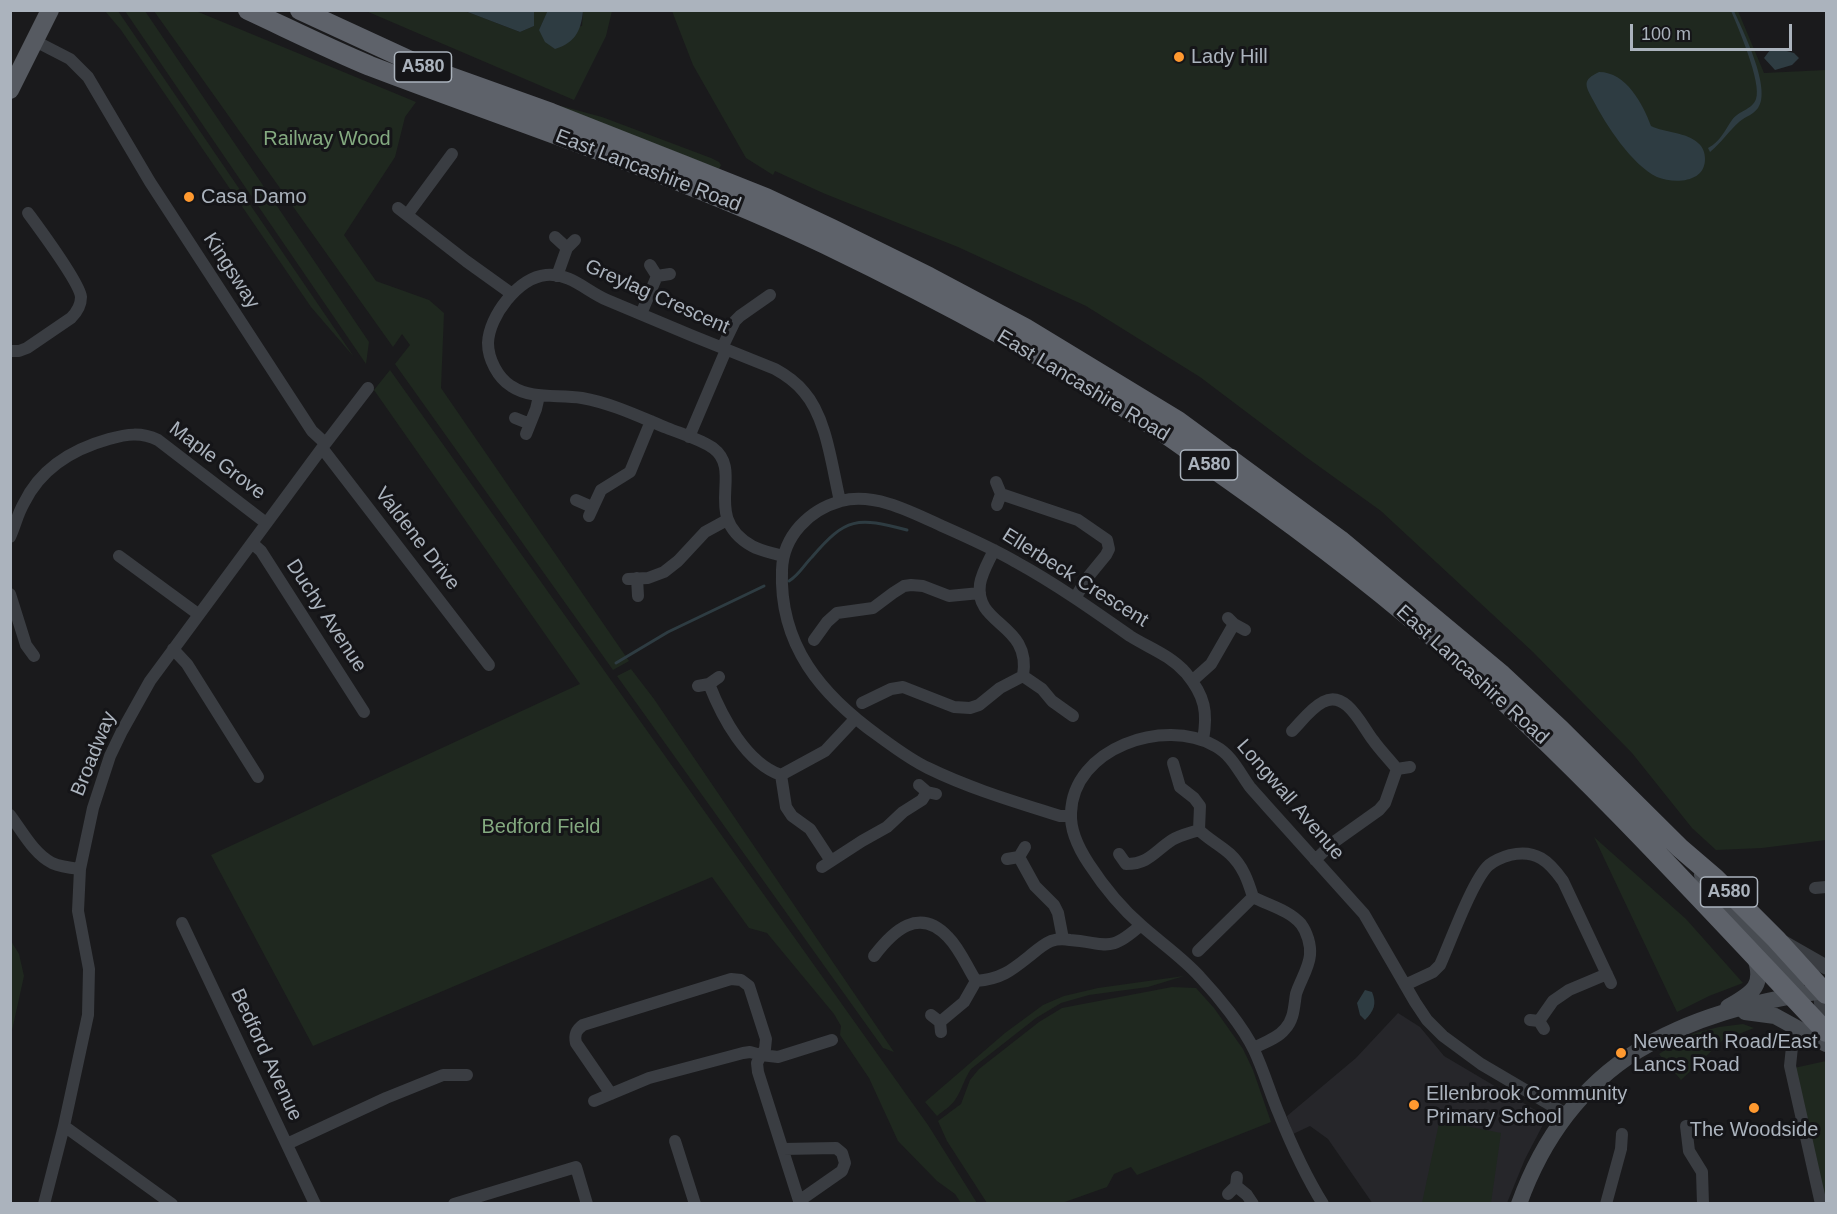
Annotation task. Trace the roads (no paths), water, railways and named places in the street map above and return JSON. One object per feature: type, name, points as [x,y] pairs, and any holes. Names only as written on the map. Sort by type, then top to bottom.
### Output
[{"type":"highway","name":"East Lancashire Road","points":[[248,10],[364,63],[761,215],[918,290],[1031,352],[1153,425],[1315,541],[1377,589],[1454,655],[1622,817],[1827,1032]]},
{"type":"highway","points":[[272,10],[309,29],[332,48]]},
{"type":"highway","name":"East Lancashire Road","points":[[300,10],[428,69],[551,113],[766,198],[940,283],[1025,328],[1178,421],[1340,540],[1502,675],[1591,758],[1680,848],[1715,878],[1826,992]]},
{"type":"main road","points":[[10,90],[50,10]]},
{"type":"main road","points":[[1680,848],[1739,920],[1794,978],[1797,990],[1793,996]]},
{"type":"main road","points":[[1519,1203],[1534,1166],[1566,1114],[1593,1085],[1632,1054],[1655,1040],[1714,1015],[1744,997],[1756,986],[1759,971],[1754,955]]},
{"type":"main road","points":[[1714,1015],[1793,996],[1826,992]]},
{"type":"main road","points":[[1714,1015],[1750,1012],[1776,1016],[1827,1044]]},
{"type":"street","name":"Kingsway","points":[[35,41],[70,59],[88,77],[150,182],[324,446]]},
{"type":"street","points":[[452,154],[403,211],[512,294]]},
{"type":"street","points":[[10,351],[27,348],[71,318],[80,305],[80,290],[28,213]]},
{"type":"street","points":[[555,237],[571,244],[557,276]]},
{"type":"street","points":[[641,314],[653,271],[670,274]]},
{"type":"street","name":"Greylag Crescent","points":[[727,520],[724,500],[727,475],[723,460],[714,449],[600,402],[566,396],[539,396],[522,392],[510,386],[501,377],[490,355],[488,343],[496,318],[512,294],[532,279],[546,275],[574,280],[604,299],[775,369],[796,383],[813,404],[820,419],[840,501]]},
{"type":"street","points":[[689,437],[735,321],[754,300],[770,295]]},
{"type":"street","name":"Broadway","points":[[44,1203],[85,1034],[90,1000],[89,969],[78,911],[80,869],[93,808],[110,756],[150,681],[368,388]]},
{"type":"street","points":[[514,418],[528,429],[539,396]]},
{"type":"street","points":[[576,500],[591,511],[601,490],[630,471],[651,422]]},
{"type":"street","name":"Maple Grove","points":[[10,537],[25,500],[54,465],[81,448],[136,434],[148,435],[158,440],[266,523]]},
{"type":"street","name":"Valdene Drive","points":[[324,446],[483,652],[489,665]]},
{"type":"street","points":[[998,494],[1078,520],[1107,540],[1109,549],[1106,555],[1075,598]]},
{"type":"street","name":"Ellerbeck Crescent","points":[[1070,816],[1060,816],[980,790],[927,768],[900,752],[837,703],[808,667],[794,641],[788,623],[781,587],[782,556],[801,524],[821,509],[840,501],[859,499],[890,505],[921,516],[994,550],[1075,598],[1136,640],[1162,653],[1184,671],[1204,702],[1206,722],[1203,740]]},
{"type":"street","points":[[638,596],[633,578],[657,575],[672,567],[705,532],[727,520],[747,543],[755,548],[782,556]]},
{"type":"street","name":"Duchy Avenue","points":[[252,543],[261,551],[364,712]]},
{"type":"street","points":[[994,550],[984,572],[980,593],[987,612],[1015,638],[1023,657],[1023,676]]},
{"type":"street","points":[[119,556],[198,614]]},
{"type":"street","points":[[814,634],[837,613],[873,608],[904,586],[923,586],[958,597],[980,593]]},
{"type":"street","points":[[10,594],[26,645],[34,656]]},
{"type":"street","points":[[1192,681],[1211,664],[1236,624]]},
{"type":"street","points":[[173,649],[187,664],[258,777]]},
{"type":"street","points":[[862,703],[880,700],[896,687],[903,687],[954,707],[970,708],[979,705],[1000,688],[1023,676]]},
{"type":"street","points":[[1023,676],[1042,689],[1056,711],[1073,716]]},
{"type":"street","points":[[709,682],[717,705],[746,751],[763,767],[781,775]]},
{"type":"street","points":[[1292,731],[1310,722],[1323,702],[1335,699],[1358,717],[1376,745],[1404,768],[1379,810],[1334,842],[1315,860]]},
{"type":"street","points":[[781,775],[825,751],[855,719]]},
{"type":"street","name":"Longwall Avenue","points":[[1070,816],[1072,801],[1083,774],[1112,751],[1139,739],[1172,736],[1203,740],[1222,750],[1230,757],[1250,787],[1364,914],[1427,1020],[1457,1048],[1566,1114]]},
{"type":"street","points":[[1173,763],[1180,787],[1200,806],[1199,830]]},
{"type":"street","points":[[781,775],[786,807],[792,816],[812,832],[826,864],[887,827],[921,800],[927,790]]},
{"type":"street","points":[[10,815],[34,847],[48,861],[60,866],[80,869]]},
{"type":"street","points":[[1070,816],[1073,831],[1085,857],[1114,897],[1141,925],[1199,976],[1218,998],[1253,1048],[1283,1123],[1320,1202]]},
{"type":"street","points":[[1119,854],[1126,864],[1138,864],[1173,840],[1199,830]]},
{"type":"street","points":[[1199,830],[1230,854],[1248,880],[1252,897]]},
{"type":"street","points":[[1405,985],[1433,972],[1440,966],[1477,883],[1488,866],[1506,856],[1523,852],[1538,855],[1554,868],[1563,881],[1609,978],[1569,990],[1553,1001],[1538,1023]]},
{"type":"street","points":[[1017,854],[1035,886],[1054,905],[1058,913],[1063,939]]},
{"type":"street","points":[[1198,951],[1212,944],[1252,897]]},
{"type":"street","points":[[1252,897],[1283,911],[1299,922],[1306,932],[1310,955],[1286,1029],[1276,1037],[1253,1048]]},
{"type":"street","points":[[874,956],[879,942],[904,926],[930,920],[948,936],[976,981]]},
{"type":"street","name":"Bedford Avenue","points":[[182,923],[315,1203]]},
{"type":"street","points":[[976,981],[1001,977],[1053,940],[1079,940],[1095,945],[1111,945],[1128,937],[1141,925]]},
{"type":"street","points":[[1776,939],[1827,967]]},
{"type":"street","points":[[611,1094],[576,1043],[575,1033],[578,1029],[583,1025],[730,979],[744,981],[752,992],[766,1039],[765,1049],[757,1064],[758,1072],[800,1202],[842,1171],[845,1163],[842,1153],[836,1148],[783,1149]]},
{"type":"street","points":[[937,1023],[964,1002],[976,981]]},
{"type":"street","points":[[1826,992],[1820,999],[1822,1008],[1827,1014]]},
{"type":"street","points":[[594,1101],[649,1078],[743,1053],[778,1057],[832,1040]]},
{"type":"street","points":[[1792,1047],[1790,1066],[1821,1203]]},
{"type":"street","points":[[287,1144],[386,1098],[443,1075],[460,1072]]},
{"type":"street","points":[[64,1126],[172,1203]]},
{"type":"street","points":[[1686,1126],[1689,1150],[1702,1172],[1703,1203]]},
{"type":"street","points":[[1606,1203],[1621,1149],[1622,1134]]},
{"type":"street","points":[[675,1141],[695,1203]]},
{"type":"street","points":[[454,1203],[576,1167],[587,1203]]},
{"type":"street","points":[[1234,1185],[1253,1203]]},
{"type":"waterway","points":[[789,581],[834,534],[844,527],[864,522],[907,530]]},
{"type":"waterway","points":[[616,663],[668,632],[764,586]]},
{"type":"place","name":"Lady Hill","points":[[1179,57]]},
{"type":"place","name":"Casa Damo","points":[[189,197]]},
{"type":"place","name":"Newearth Road/East Lancs Road","points":[[1621,1053]]},
{"type":"place","name":"Ellenbrook Community Primary School","points":[[1414,1105]]},
{"type":"place","name":"The Woodside","points":[[1754,1108]]},
{"type":"park label","name":"Railway Wood","points":[[327,139]]},
{"type":"park label","name":"Bedford Field","points":[[541,827]]}]
